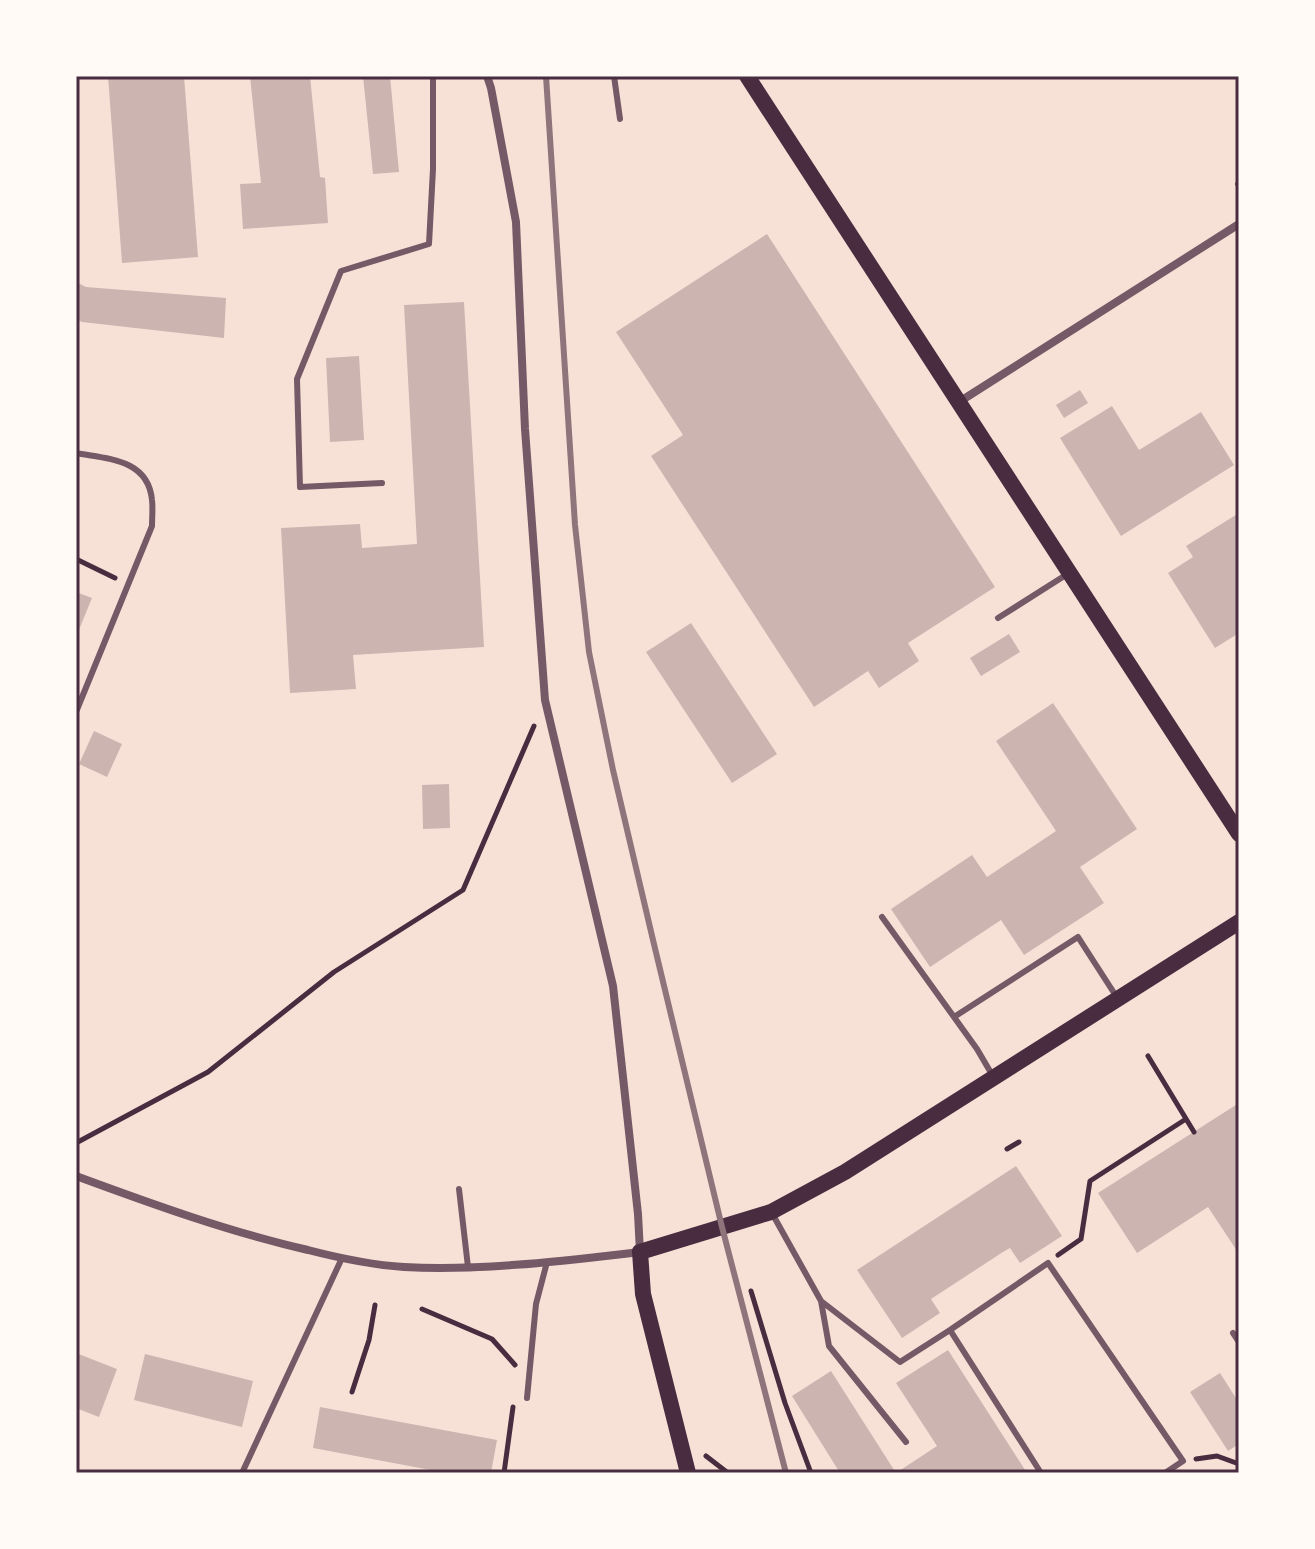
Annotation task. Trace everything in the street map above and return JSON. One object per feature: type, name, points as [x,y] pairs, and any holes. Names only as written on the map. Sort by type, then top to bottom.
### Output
[{"type":"main road","points":[[747,76],[1239,834]]},
{"type":"main road","points":[[688,1473],[643,1294],[640,1252],[771,1212],[845,1172],[1239,922]]},
{"type":"street","points":[[76,1176],[258,1239],[342,1258],[401,1267],[468,1267],[640,1252],[613,986],[545,700],[525,429],[516,222],[487,76]]},
{"type":"street","points":[[958,403],[1239,224]]},
{"type":"lane","points":[[382,483],[300,487],[297,379],[341,271],[429,244],[433,76]]},
{"type":"lane","points":[[614,76],[620,119]]},
{"type":"lane","points":[[76,453],[130,464],[142,474],[152,497],[152,526],[76,712]]},
{"type":"lane","points":[[998,618],[1069,573]]},
{"type":"lane","points":[[882,917],[994,1078]]},
{"type":"lane","points":[[954,1017],[1078,937],[1118,999]]},
{"type":"lane","points":[[459,1189],[468,1267]]},
{"type":"lane","points":[[771,1212],[821,1301],[829,1346],[906,1442]]},
{"type":"lane","points":[[242,1473],[342,1258]]},
{"type":"lane","points":[[527,1398],[536,1304],[547,1262]]},
{"type":"lane","points":[[821,1301],[900,1362],[1048,1263],[1183,1461],[1165,1473]]},
{"type":"lane","points":[[950,1330],[1041,1473]]},
{"type":"lane","points":[[1233,1333],[1239,1342]]},
{"type":"path","points":[[76,559],[128,584]]},
{"type":"path","points":[[76,1143],[208,1072],[334,972],[463,890],[545,700]]},
{"type":"path","points":[[1148,1056],[1194,1132]]},
{"type":"path","points":[[1048,1263],[1081,1239],[1090,1181],[1186,1119]]},
{"type":"path","points":[[1007,1149],[1019,1142]]},
{"type":"path","points":[[751,1291],[785,1403],[811,1473]]},
{"type":"path","points":[[352,1392],[369,1340],[375,1305]]},
{"type":"path","points":[[422,1309],[492,1339],[516,1366]]},
{"type":"path","points":[[1183,1461],[1217,1456],[1239,1464]]},
{"type":"building","points":[[108,76],[184,76],[198,257],[122,263]]},
{"type":"building","points":[[250,76],[310,76],[320,177],[325,178],[328,223],[243,229],[240,184],[261,183]]},
{"type":"building","points":[[363,76],[390,76],[399,172],[373,174]]},
{"type":"building","points":[[767,234],[995,587],[908,643],[919,661],[879,688],[868,671],[814,707],[651,456],[683,435],[616,332]]},
{"type":"building","points":[[76,282],[86,287],[226,298],[224,338],[82,322],[76,319]]},
{"type":"building","points":[[464,302],[484,647],[353,655],[356,689],[290,693],[281,528],[360,524],[362,548],[417,544],[404,305]]},
{"type":"building","points":[[359,356],[364,440],[330,442],[326,358]]},
{"type":"building","points":[[1080,390],[1088,403],[1064,418],[1056,405]]},
{"type":"building","points":[[1112,406],[1139,450],[1201,412],[1234,465],[1121,536],[1060,438]]},
{"type":"building","points":[[1239,513],[1239,633],[1215,648],[1168,573],[1193,557],[1186,546]]},
{"type":"building","points":[[76,592],[92,598],[76,637]]},
{"type":"building","points":[[691,623],[777,754],[732,783],[646,652]]},
{"type":"building","points":[[1009,634],[1020,652],[981,676],[970,658]]},
{"type":"building","points":[[1053,703],[1137,829],[1080,867],[1104,903],[1024,955],[1001,920],[930,967],[891,909],[972,855],[987,877],[1056,831],[996,741]]},
{"type":"building","points":[[94,731],[122,744],[107,777],[79,764]]},
{"type":"building","points":[[449,784],[450,828],[423,829],[422,785]]},
{"type":"building","points":[[1239,1103],[1239,1254],[1208,1207],[1137,1253],[1098,1193]]},
{"type":"building","points":[[1016,1166],[1062,1236],[1020,1263],[1010,1248],[1003,1252],[931,1299],[940,1313],[902,1338],[857,1270]]},
{"type":"building","points":[[948,1350],[1027,1473],[896,1473],[937,1446],[896,1383]]},
{"type":"building","points":[[76,1353],[117,1369],[99,1417],[76,1408]]},
{"type":"building","points":[[145,1354],[253,1381],[242,1427],[134,1400]]},
{"type":"building","points":[[831,1371],[896,1473],[840,1473],[792,1396]]},
{"type":"building","points":[[1220,1373],[1239,1403],[1239,1444],[1228,1451],[1190,1392]]},
{"type":"building","points":[[320,1407],[497,1440],[491,1473],[447,1473],[313,1448]]},
{"type":"railway","points":[[546,76],[575,525],[589,652],[653,940],[722,1227],[786,1473]]}]
